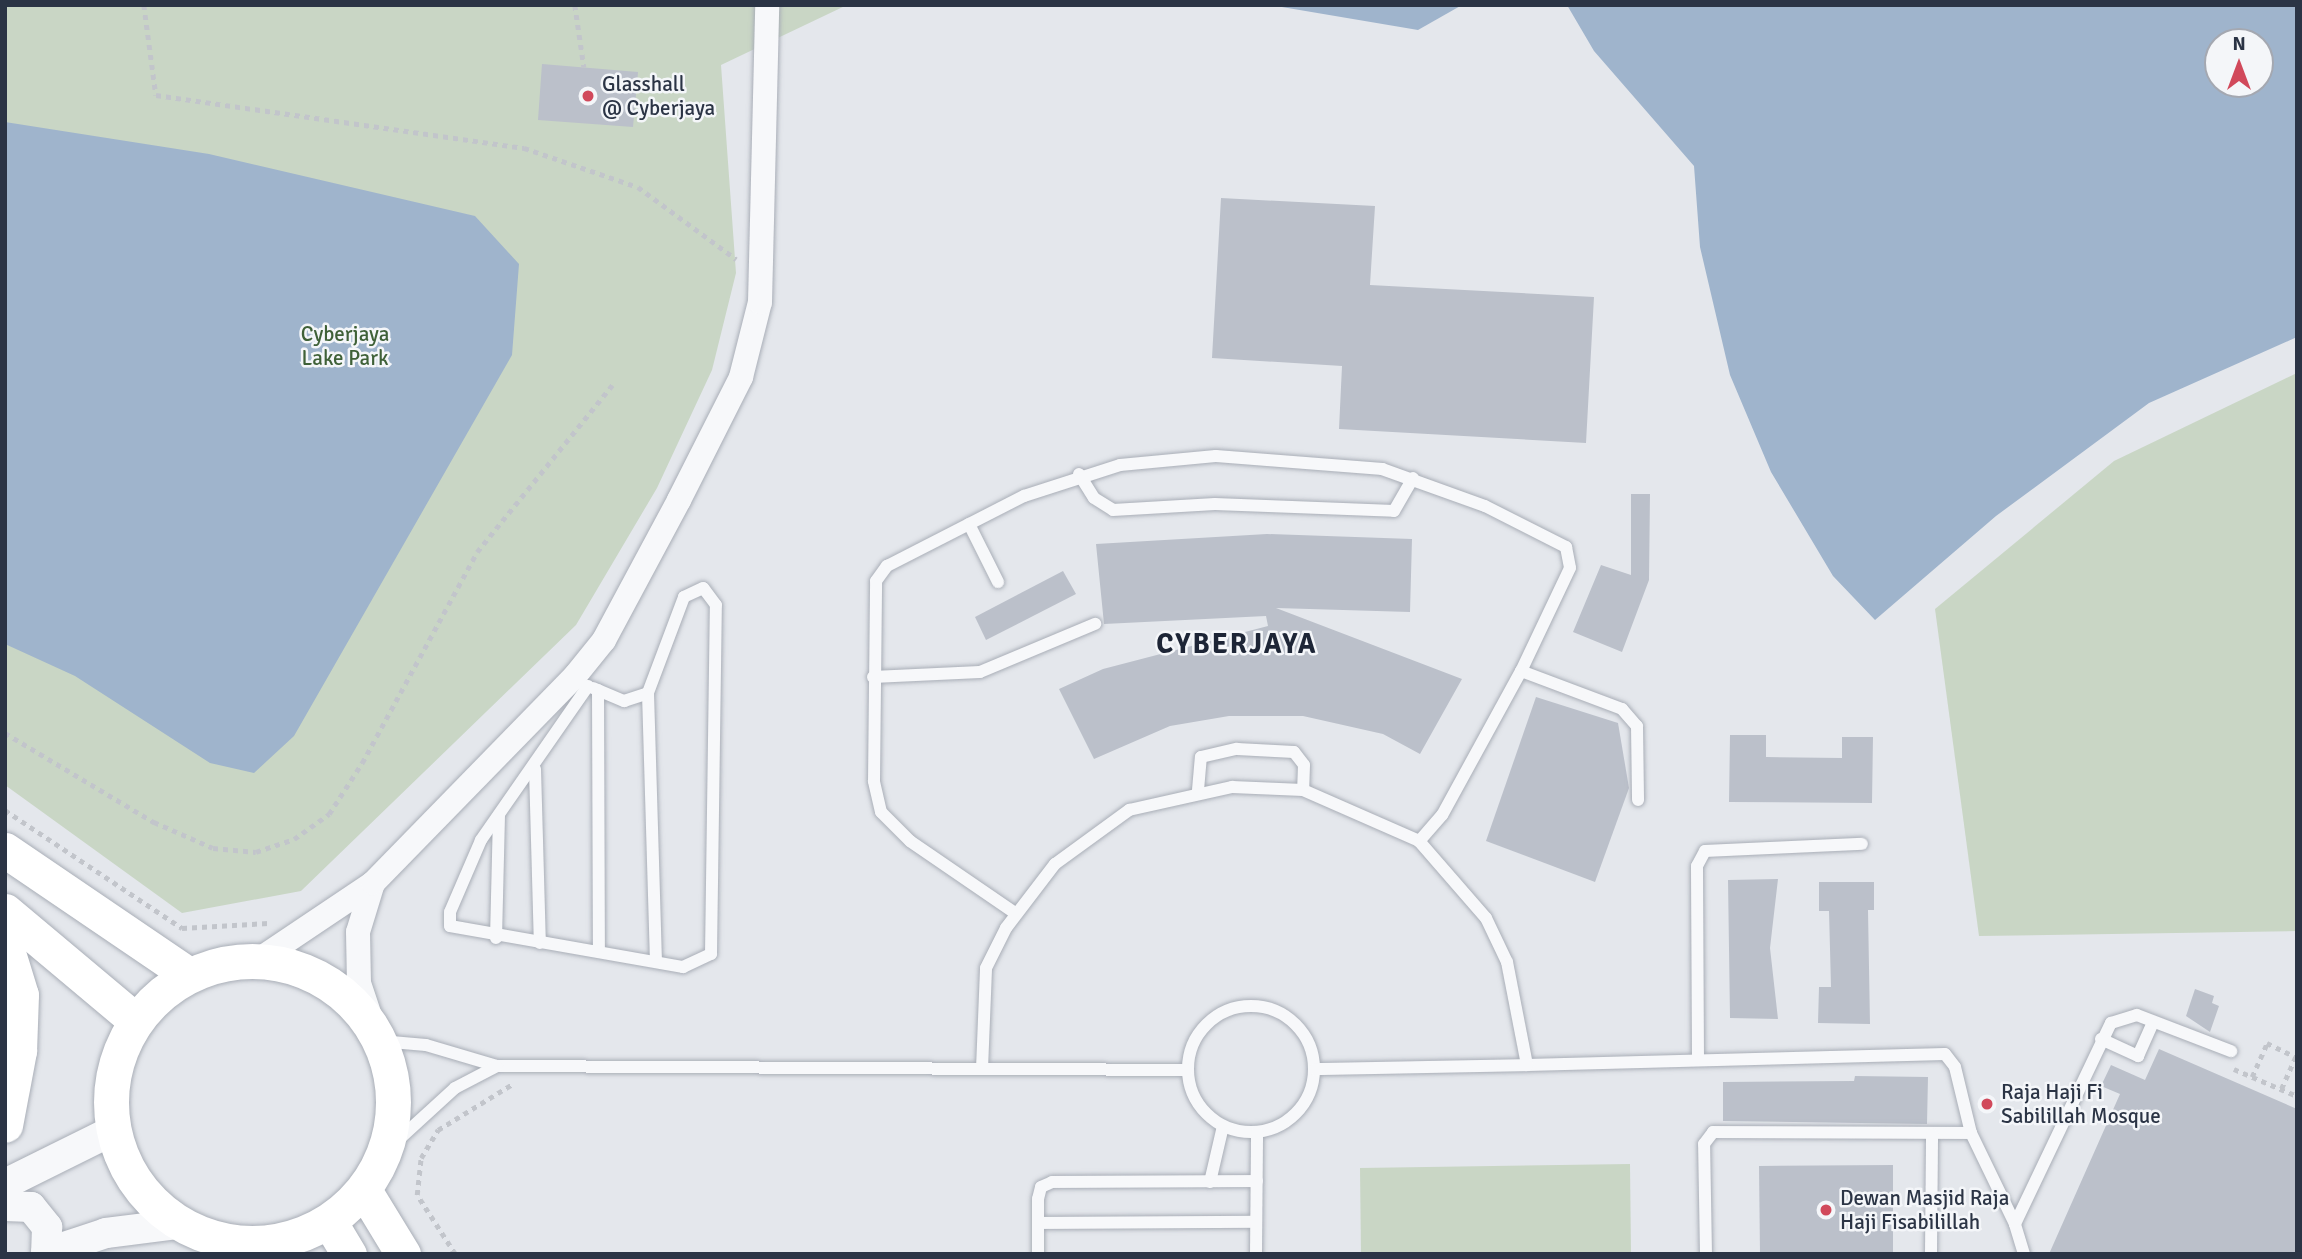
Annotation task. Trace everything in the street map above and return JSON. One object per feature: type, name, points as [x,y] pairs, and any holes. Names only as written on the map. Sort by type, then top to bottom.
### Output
[{"type":"main road","points":[[5,850],[189,975]]},
{"type":"main road","points":[[5,911],[135,1020]]},
{"type":"main road","points":[[257,961],[325,981],[377,1036],[394,1096],[385,1152],[364,1190],[329,1221],[293,1238],[254,1244],[214,1239],[178,1224],[148,1199],[125,1168],[112,1131],[111,1080],[135,1020],[189,975],[257,961]]},
{"type":"main road","points":[[5,1125],[19,1051],[9,963]]},
{"type":"main road","points":[[364,1190],[402,1254]]},
{"type":"main road","points":[[329,1221],[349,1254]]},
{"type":"street","points":[[257,961],[373,883],[587,684],[604,640],[741,377],[760,302],[768,5]]},
{"type":"street","points":[[373,883],[358,932],[359,983],[377,1036]]},
{"type":"street","points":[[5,1184],[112,1131]]},
{"type":"street","points":[[5,1206],[31,1207],[47,1227],[46,1253],[106,1233],[178,1224]]},
{"type":"lane","points":[[1016,914],[909,841],[881,812],[873,677],[876,581],[887,566],[969,524],[1079,474],[1216,456],[1311,459],[1413,478],[1566,547],[1570,568],[1521,671],[1442,815],[1419,841]]},
{"type":"lane","points":[[1079,474],[1094,498],[1113,510],[1215,504],[1394,511],[1413,478]]},
{"type":"lane","points":[[969,524],[999,582]]},
{"type":"lane","points":[[587,684],[536,769],[499,815],[467,866],[450,912],[450,926],[496,938],[599,951],[683,967],[702,962],[715,941],[716,605],[703,589],[684,597],[648,694],[656,960]]},
{"type":"lane","points":[[873,677],[980,672],[1095,624]]},
{"type":"lane","points":[[1521,671],[1622,709],[1637,726],[1638,800]]},
{"type":"lane","points":[[587,684],[624,702],[648,694]]},
{"type":"lane","points":[[587,684],[599,951]]},
{"type":"lane","points":[[1198,790],[1201,757],[1237,749],[1294,752],[1304,765],[1303,790]]},
{"type":"lane","points":[[536,769],[540,943]]},
{"type":"lane","points":[[982,1069],[986,968],[1016,914],[1055,864],[1093,832],[1129,810],[1198,790],[1303,790],[1419,841],[1486,918],[1507,962],[1527,1065]]},
{"type":"lane","points":[[496,938],[499,815]]},
{"type":"lane","points":[[1698,1060],[1697,866],[1705,851],[1862,844]]},
{"type":"lane","points":[[1240,1006],[1284,1014],[1312,1047],[1315,1069],[1298,1112],[1257,1132],[1223,1126],[1197,1102],[1187,1069],[1202,1028],[1240,1006]]},
{"type":"lane","points":[[2015,1224],[2101,1038],[2120,1016],[2153,1022],[2231,1051]]},
{"type":"lane","points":[[2101,1038],[2138,1056],[2153,1022]]},
{"type":"lane","points":[[377,1036],[426,1045],[497,1066],[876,1065],[982,1069],[1187,1069]]},
{"type":"lane","points":[[1315,1069],[1945,1054],[1955,1068],[1971,1133],[2015,1224],[2024,1254]]},
{"type":"lane","points":[[385,1152],[455,1088],[497,1066]]},
{"type":"lane","points":[[1210,1182],[1223,1126]]},
{"type":"lane","points":[[1256,1254],[1257,1132]]},
{"type":"lane","points":[[1706,1254],[1706,1135],[1971,1133]]},
{"type":"lane","points":[[1931,1254],[1932,1134]]},
{"type":"lane","points":[[1038,1254],[1041,1187],[1052,1182],[1257,1181]]},
{"type":"lane","points":[[1038,1223],[1256,1222]]},
{"type":"path","points":[[144,5],[148,75],[156,95],[524,148],[638,187],[761,276]]},
{"type":"path","points":[[575,5],[584,67]]},
{"type":"path","points":[[5,733],[154,822],[213,848],[256,852],[294,839],[329,814],[362,763],[477,552],[612,385]]},
{"type":"path","points":[[5,810],[182,928],[277,920]]},
{"type":"path","points":[[2252,1077],[2267,1043],[2297,1057],[2281,1090]]},
{"type":"path","points":[[455,1254],[417,1195],[421,1158],[438,1130],[542,1066]]},
{"type":"green space","name":"Cyberjaya Lake Park","points":[[5,5],[847,5],[721,65],[736,273],[712,370],[657,488],[576,625],[301,891],[182,913],[5,785]]},
{"type":"green space","points":[[2297,373],[2297,931],[1979,936],[1935,609],[2114,461]]},
{"type":"green space","points":[[1630,1164],[1631,1254],[1361,1254],[1360,1168]]},
{"type":"water","points":[[1270,5],[1462,5],[1418,30]]},
{"type":"water","points":[[1567,5],[2297,5],[2297,337],[2149,403],[1996,516],[1875,620],[1833,576],[1771,472],[1730,375],[1700,247],[1694,166],[1594,51]]},
{"type":"water","points":[[5,122],[209,154],[475,216],[519,264],[512,355],[294,736],[254,773],[210,763],[75,676],[5,644]]},
{"type":"building","name":"Glasshall @ Cyberjaya","points":[[542,64],[638,72],[633,127],[538,120]]},
{"type":"building","points":[[1221,198],[1375,206],[1370,285],[1594,297],[1586,443],[1339,429],[1342,366],[1212,358]]},
{"type":"building","points":[[1631,494],[1650,494],[1649,580],[1622,652],[1573,632],[1601,565],[1631,575]]},
{"type":"building","points":[[1267,534],[1412,539],[1410,612],[1276,608],[1462,679],[1420,754],[1383,734],[1303,716],[1229,716],[1170,726],[1094,759],[1059,689],[1103,669],[1268,626],[1266,616],[1104,624],[1096,544]]},
{"type":"building","points":[[1063,571],[1076,594],[986,640],[975,617]]},
{"type":"building","points":[[1536,697],[1618,723],[1629,788],[1595,882],[1486,841]]},
{"type":"building","points":[[1730,735],[1766,735],[1766,757],[1842,758],[1842,737],[1873,737],[1872,803],[1729,802]]},
{"type":"building","points":[[1778,879],[1770,948],[1778,1019],[1730,1018],[1728,880]]},
{"type":"building","points":[[1819,882],[1874,882],[1874,910],[1868,910],[1870,1024],[1818,1023],[1819,987],[1831,987],[1829,911],[1819,911]]},
{"type":"building","points":[[2195,989],[2214,996],[2212,1003],[2219,1006],[2210,1032],[2186,1016]]},
{"type":"building","points":[[2159,1049],[2297,1109],[2297,1254],[2049,1254],[2120,1094],[2101,1086],[2111,1065],[2145,1080]]},
{"type":"building","points":[[1855,1076],[1928,1077],[1927,1124],[1723,1121],[1723,1082],[1854,1081]]},
{"type":"building","name":"Dewan Masjid Raja Haji Fisabilillah","points":[[1893,1165],[1893,1254],[1760,1254],[1759,1166]]},
{"type":"place","name":"Glasshall @ Cyberjaya","points":[[588,96]]},
{"type":"place","name":"Raja Haji Fi Sabilillah Mosque","points":[[1987,1104]]},
{"type":"place","name":"Dewan Masjid Raja Haji Fisabilillah","points":[[1826,1210]]},
{"type":"district","name":"CYBERJAYA","points":[[1237,644]]}]
